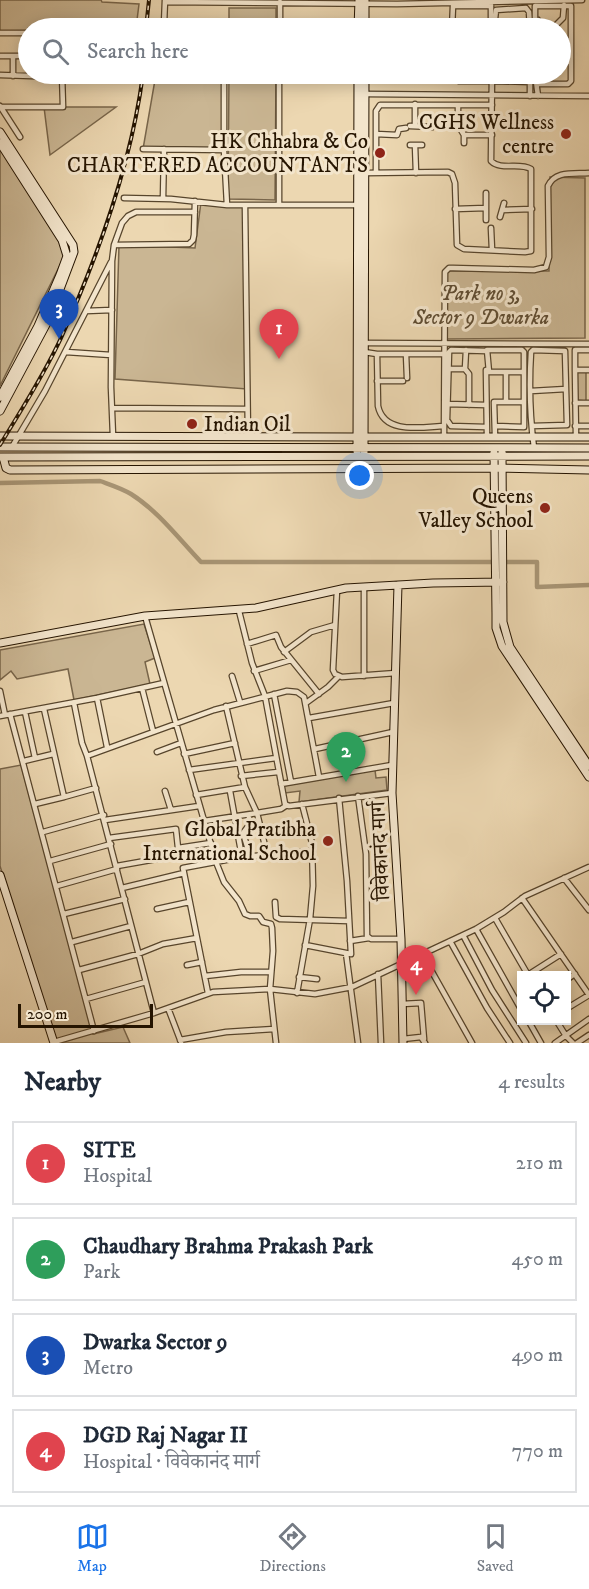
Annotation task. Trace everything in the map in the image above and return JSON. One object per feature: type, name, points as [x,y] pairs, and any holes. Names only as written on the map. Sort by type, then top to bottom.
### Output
[{"type":"street","points":[[452,18],[453,6],[582,0]]},
{"type":"street","points":[[164,18],[165,1],[362,1],[491,4]]},
{"type":"street","points":[[359,18],[362,1]]},
{"type":"street","points":[[362,1],[364,18]]},
{"type":"street","points":[[529,1],[529,18]]},
{"type":"street","points":[[279,18],[280,2]]},
{"type":"street","points":[[491,4],[492,18]]},
{"type":"street","points":[[563,18],[564,5]]},
{"type":"street","points":[[535,18],[535,6],[569,5],[572,7],[571,81]]},
{"type":"street","points":[[494,18],[497,10],[528,8]]},
{"type":"street","points":[[0,33],[18,33]]},
{"type":"street","points":[[0,56],[18,56]]},
{"type":"street","points":[[13,56],[13,76]]},
{"type":"street","points":[[0,75],[18,76]]},
{"type":"street","points":[[1,110],[63,107],[62,84]]},
{"type":"street","points":[[224,84],[227,205]]},
{"type":"street","points":[[279,84],[279,205]]},
{"type":"street","points":[[358,84],[361,452]]},
{"type":"street","points":[[361,437],[364,352],[365,84]]},
{"type":"street","points":[[365,173],[452,174],[455,183],[457,245],[464,249],[531,251],[531,169],[526,166],[492,164],[492,84]]},
{"type":"street","points":[[530,84],[530,96]]},
{"type":"street","points":[[538,96],[538,84],[569,84]]},
{"type":"street","points":[[365,94],[589,96]]},
{"type":"street","points":[[410,127],[415,104]]},
{"type":"street","points":[[376,173],[376,111],[380,105],[492,105]]},
{"type":"street","points":[[458,105],[458,125],[464,143]]},
{"type":"street","points":[[1,110],[20,137]]},
{"type":"street","points":[[376,134],[397,138],[399,129],[432,127]]},
{"type":"street","points":[[453,131],[492,135]]},
{"type":"street","points":[[0,132],[73,245],[74,252],[48,321],[0,411]]},
{"type":"street","points":[[0,143],[67,251],[60,275],[38,326],[0,397]]},
{"type":"street","points":[[416,172],[412,145],[422,145]]},
{"type":"street","points":[[143,149],[224,150]]},
{"type":"street","points":[[163,199],[164,149]]},
{"type":"street","points":[[444,436],[445,272],[448,268],[534,270],[546,267],[549,256],[548,186],[557,176],[589,173]]},
{"type":"street","points":[[486,193],[486,220]]},
{"type":"street","points":[[124,198],[195,201],[227,205],[358,205]]},
{"type":"street","points":[[114,245],[179,246],[189,244],[193,240],[195,201]]},
{"type":"street","points":[[500,217],[504,203]]},
{"type":"street","points":[[245,205],[248,437]]},
{"type":"street","points":[[455,209],[486,208]]},
{"type":"street","points":[[503,210],[532,209]]},
{"type":"street","points":[[113,436],[112,261],[114,245],[122,223],[131,214],[143,211],[195,212]]},
{"type":"street","points":[[491,228],[492,250]]},
{"type":"street","points":[[12,447],[66,352],[112,261]]},
{"type":"street","points":[[86,311],[112,310]]},
{"type":"street","points":[[364,343],[589,344]]},
{"type":"street","points":[[486,343],[486,427],[491,436]]},
{"type":"street","points":[[533,344],[533,350],[530,353],[534,448]]},
{"type":"street","points":[[466,350],[469,405]]},
{"type":"street","points":[[495,426],[524,426],[525,402],[524,352],[522,350],[487,350],[488,371],[524,372]]},
{"type":"street","points":[[532,426],[566,426],[568,423],[566,351],[533,350]]},
{"type":"street","points":[[576,437],[575,351],[589,350]]},
{"type":"street","points":[[486,351],[449,351],[447,404],[449,425],[486,427]]},
{"type":"street","points":[[66,352],[111,355]]},
{"type":"street","points":[[364,352],[444,354]]},
{"type":"street","points":[[377,354],[379,410],[389,423],[410,428],[444,426]]},
{"type":"street","points":[[377,381],[406,379],[408,354]]},
{"type":"street","points":[[448,369],[469,372]]},
{"type":"street","points":[[574,370],[589,370]]},
{"type":"street","points":[[506,372],[506,402]]},
{"type":"street","points":[[531,391],[566,389]]},
{"type":"street","points":[[491,436],[495,426],[494,403],[525,402]]},
{"type":"street","points":[[574,403],[589,403]]},
{"type":"street","points":[[447,404],[486,405]]},
{"type":"street","points":[[112,408],[247,409]]},
{"type":"street","points":[[394,426],[394,437]]},
{"type":"street","points":[[575,426],[589,426]]},
{"type":"street","points":[[0,436],[589,437]]},
{"type":"street","points":[[183,436],[184,448]]},
{"type":"street","points":[[0,447],[498,452],[589,456]]},
{"type":"street","points":[[589,448],[534,448],[416,456],[361,452],[269,456],[2,457],[4,466],[10,470],[499,468],[589,470]]},
{"type":"street","points":[[498,452],[499,582],[496,628],[502,645],[589,777]]},
{"type":"street","points":[[269,456],[269,470]]},
{"type":"street","points":[[416,456],[416,469]]},
{"type":"street","points":[[0,643],[145,616],[239,611],[337,590],[398,585],[499,582]]},
{"type":"street","points":[[499,582],[503,622],[510,647],[589,766]]},
{"type":"street","name":"विवेकानंद मार्ग","points":[[398,585],[392,793],[401,939],[403,1041]]},
{"type":"street","points":[[364,587],[364,676]]},
{"type":"street","points":[[337,590],[333,670],[338,677]]},
{"type":"street","points":[[239,611],[254,671],[265,696],[278,772],[287,805]]},
{"type":"street","points":[[145,616],[199,806],[224,882],[239,901],[245,914],[259,916],[263,922],[272,926],[270,989],[276,1043]]},
{"type":"street","points":[[284,652],[311,632],[334,625]]},
{"type":"street","points":[[247,644],[276,635],[284,652],[319,694]]},
{"type":"street","points":[[254,671],[291,660]]},
{"type":"street","points":[[306,703],[338,677],[396,673]]},
{"type":"street","points":[[232,676],[240,702]]},
{"type":"street","points":[[5,715],[74,703],[164,683]]},
{"type":"street","points":[[142,688],[153,731]]},
{"type":"street","points":[[0,691],[5,715],[24,761],[94,1030]]},
{"type":"street","points":[[87,756],[226,706],[287,691],[297,692],[306,703],[319,777]]},
{"type":"street","points":[[274,694],[291,782]]},
{"type":"street","points":[[97,698],[107,747]]},
{"type":"street","points":[[74,703],[82,743],[110,838],[154,1013]]},
{"type":"street","points":[[309,718],[394,703]]},
{"type":"street","points":[[226,706],[245,787],[257,813],[267,854]]},
{"type":"street","points":[[44,709],[64,797]]},
{"type":"street","points":[[25,712],[35,758]]},
{"type":"street","points":[[315,749],[393,732]]},
{"type":"street","points":[[157,752],[181,743]]},
{"type":"street","points":[[184,754],[235,743]]},
{"type":"street","points":[[24,761],[53,754]]},
{"type":"street","points":[[189,770],[276,758]]},
{"type":"street","points":[[281,784],[392,765]]},
{"type":"street","points":[[242,776],[278,772]]},
{"type":"street","points":[[196,795],[245,787]]},
{"type":"street","points":[[35,804],[96,788]]},
{"type":"street","points":[[165,791],[171,810]]},
{"type":"street","points":[[230,791],[242,857]]},
{"type":"street","points":[[204,821],[281,809],[287,805],[392,793]]},
{"type":"street","points":[[358,796],[366,854],[367,933],[369,938]]},
{"type":"street","points":[[306,945],[351,954],[339,798]]},
{"type":"street","points":[[297,993],[310,919],[313,851],[302,804]]},
{"type":"street","points":[[43,832],[104,818],[199,806]]},
{"type":"street","points":[[249,815],[249,825],[243,833],[250,856]]},
{"type":"street","points":[[246,828],[260,825]]},
{"type":"street","points":[[110,838],[176,830],[178,855],[208,993]]},
{"type":"street","points":[[178,848],[211,843]]},
{"type":"street","points":[[50,861],[111,844]]},
{"type":"street","points":[[122,888],[216,862],[267,854],[313,851]]},
{"type":"street","points":[[57,886],[117,867],[178,855]]},
{"type":"street","points":[[0,874],[54,1043],[154,1013],[208,993],[270,989],[297,993],[329,993],[352,987],[463,935],[495,918],[522,898],[589,867]]},
{"type":"street","points":[[564,878],[589,910]]},
{"type":"street","points":[[522,898],[589,995],[571,1006]]},
{"type":"street","points":[[64,914],[125,899]]},
{"type":"street","points":[[157,909],[189,902]]},
{"type":"street","points":[[275,902],[278,918],[349,921]]},
{"type":"street","points":[[495,918],[526,971]]},
{"type":"street","points":[[72,942],[131,927]]},
{"type":"street","points":[[476,928],[517,1002]]},
{"type":"street","points":[[463,935],[492,990],[526,1043]]},
{"type":"street","points":[[79,970],[138,954],[163,944],[197,938]]},
{"type":"street","points":[[350,941],[369,938],[401,939]]},
{"type":"street","points":[[450,941],[487,1008],[510,1043]]},
{"type":"street","points":[[346,953],[358,1043]]},
{"type":"street","points":[[422,954],[470,1042]]},
{"type":"street","points":[[534,971],[561,954]]},
{"type":"street","points":[[187,965],[202,962]]},
{"type":"street","points":[[205,976],[241,972],[271,972]]},
{"type":"street","points":[[378,974],[381,1043]]},
{"type":"street","points":[[571,977],[575,974]]},
{"type":"street","points":[[299,976],[317,979]]},
{"type":"street","points":[[86,999],[146,982]]},
{"type":"street","points":[[402,1004],[421,1003],[425,1041]]},
{"type":"street","points":[[168,1008],[181,1041],[226,1032],[274,1029]]},
{"type":"street","points":[[556,1043],[589,1019]]},
{"type":"street","points":[[531,1025],[541,1043]]},
{"type":"street","points":[[559,1025],[566,1036],[569,1036],[575,1043],[589,1035]]},
{"type":"street","points":[[403,1041],[421,1037],[425,1041]]},
{"type":"green space","points":[[0,0],[101,0],[102,2],[139,4],[137,18],[18,18],[18,33],[0,33]]},
{"type":"green space","points":[[229,8],[276,8],[276,18],[229,18]]},
{"type":"green space","points":[[154,84],[224,84],[224,149],[143,149]]},
{"type":"green space","points":[[229,84],[276,84],[275,200],[228,199]]},
{"type":"green space","points":[[44,107],[116,107],[50,155]]},
{"type":"green space","points":[[0,143],[67,251],[0,386]]},
{"type":"green space","name":"Park no 3, Sector 9 Dwarka","points":[[550,177],[585,178],[585,338],[446,339],[445,271],[549,271]]},
{"type":"green space","points":[[201,202],[245,205],[247,389],[115,379],[119,245],[195,248]]},
{"type":"green space","points":[[577,372],[586,372],[586,401],[576,400]]},
{"type":"green space","points":[[144,624],[155,658],[145,662],[150,684],[74,700],[68,669],[17,679],[11,671],[0,680],[0,650]]},
{"type":"green space","points":[[21,765],[93,1034],[123,1027],[130,1043],[55,1043],[0,866],[0,769]]},
{"type":"green space","points":[[375,770],[376,778],[386,777],[387,790],[299,802],[300,791],[285,793],[283,786]]},
{"type":"waterway","points":[[0,483],[100,481],[116,487],[141,501],[201,562],[493,562]]},
{"type":"waterway","points":[[506,562],[537,562],[537,587],[589,585]]},
{"type":"railway","points":[[147,18],[149,0]]},
{"type":"railway","points":[[0,445],[54,352],[88,274],[122,175],[142,84]]},
{"type":"place","name":"CGHS Wellness centre","points":[[566,134]]},
{"type":"place","name":"HK Chhabra & Co CHARTERED ACCOUNTANTS","points":[[380,153]]},
{"type":"place","name":"Dwarka Sector 9","points":[[59,339]]},
{"type":"place","name":"SITE","points":[[279,359]]},
{"type":"place","name":"Indian Oil","points":[[192,424]]},
{"type":"place","name":"Queens Valley School","points":[[545,508]]},
{"type":"place","name":"Chaudhary Brahma Prakash Park","points":[[346,782]]},
{"type":"place","name":"Global Pratibha International School","points":[[328,841]]},
{"type":"place","name":"DGD Raj Nagar II","points":[[416,995]]}]
